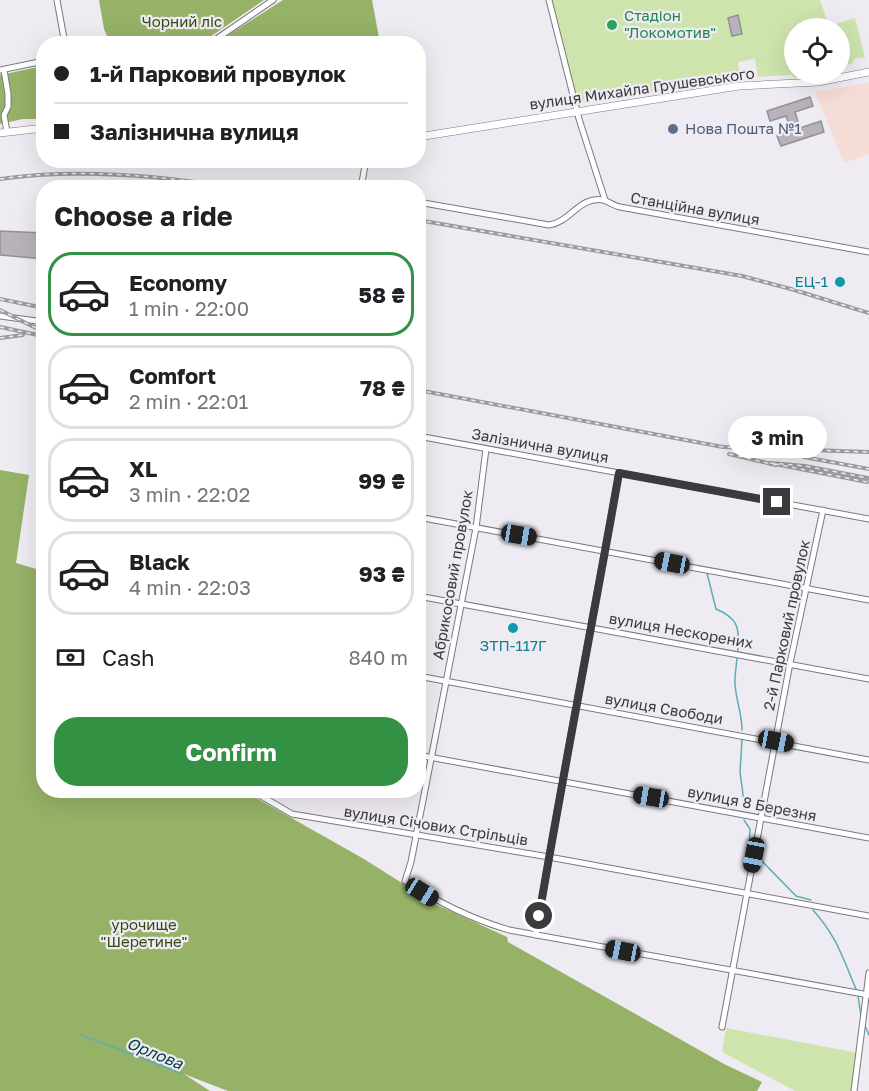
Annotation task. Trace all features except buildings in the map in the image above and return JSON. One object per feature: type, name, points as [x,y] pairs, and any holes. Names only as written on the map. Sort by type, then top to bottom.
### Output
[{"type":"main road","name":"вулиця Михайла Грушевського","points":[[426,136],[739,86],[818,82],[869,72]]},
{"type":"main road","points":[[3,133],[36,129]]},
{"type":"street","points":[[57,0],[64,36]]},
{"type":"street","points":[[221,36],[273,0]]},
{"type":"street","points":[[426,203],[549,225],[562,220],[584,202],[605,200],[577,111],[549,0]]},
{"type":"street","points":[[3,133],[8,94],[2,70],[36,63]]},
{"type":"street","name":"Станційна вулиця","points":[[605,200],[620,207],[869,252]]},
{"type":"street","points":[[0,316],[36,321]]},
{"type":"street","name":"Залізнична вулиця","points":[[426,437],[869,519]]},
{"type":"street","name":"Абрикосовий провулок","points":[[426,781],[476,528],[486,448]]},
{"type":"street","points":[[619,473],[592,627],[575,704],[536,935],[868,995]]},
{"type":"street","name":"2-й Парковий провулок","points":[[722,1027],[790,663],[823,510]]},
{"type":"street","points":[[426,519],[869,600]]},
{"type":"street","name":"вулиця Нескорених","points":[[426,597],[869,679]]},
{"type":"street","name":"вулиця Свободи","points":[[426,677],[869,759]]},
{"type":"street","name":"вулиця 8 Березня","points":[[426,756],[869,838]]},
{"type":"street","name":"вулиця Січових Стрільців","points":[[265,798],[292,814],[549,856],[869,916]]},
{"type":"street","name":"Абрикосовий провулок","points":[[422,798],[411,862],[405,881],[440,903],[471,918],[536,935]]},
{"type":"street","points":[[854,1091],[869,973]]},
{"type":"shaded area","points":[[869,83],[869,154],[844,163],[815,92]]},
{"type":"green space","name":"Чорний ліс","points":[[99,0],[264,0],[211,36],[107,36]]},
{"type":"green space","points":[[283,0],[372,0],[379,36],[227,36]]},
{"type":"green space","points":[[552,0],[820,0],[826,18],[784,18],[784,75],[758,77],[755,59],[738,62],[740,79],[578,103]]},
{"type":"green space","points":[[855,18],[865,58],[855,58],[850,64],[850,20]]},
{"type":"green space","points":[[36,67],[36,119],[0,124],[0,75]]},
{"type":"green space","name":"урочище \"Шеретине\"","points":[[0,470],[29,475],[16,563],[36,569],[36,798],[256,798],[364,859],[435,904],[507,937],[508,942],[724,1064],[762,1082],[757,1091],[228,1091],[184,1074],[210,1091],[0,1091]]},
{"type":"green space","points":[[726,1028],[858,1053],[852,1091],[795,1091],[722,1052]]},
{"type":"waterway","points":[[707,573],[716,609],[731,618],[737,629],[735,684],[742,730]]},
{"type":"waterway","points":[[742,739],[740,772],[745,809]]},
{"type":"waterway","points":[[744,820],[750,829],[749,848],[753,851]]},
{"type":"waterway","points":[[756,855],[796,896],[811,900]]},
{"type":"waterway","points":[[813,910],[833,938],[856,989]]},
{"type":"waterway","points":[[858,996],[861,1016]]},
{"type":"waterway","points":[[865,1026],[869,1035]]},
{"type":"waterway","name":"Орлова","points":[[81,1035],[181,1073]]},
{"type":"railway","points":[[0,179],[58,174],[118,174],[177,180]]},
{"type":"railway","points":[[426,221],[742,276],[869,313]]},
{"type":"railway","points":[[0,299],[36,306]]},
{"type":"railway","points":[[0,310],[36,328]]},
{"type":"railway","points":[[0,327],[36,335]]},
{"type":"railway","points":[[0,338],[23,335]]},
{"type":"railway","points":[[426,391],[723,447],[869,452]]},
{"type":"railway","points":[[729,454],[776,465]]},
{"type":"railway","points":[[804,457],[869,469]]},
{"type":"railway","points":[[867,482],[770,463],[805,466],[868,478]]},
{"type":"place","name":"Стадіон \"Локомотив\"","points":[[612,25]]},
{"type":"place","name":"Нова Пошта №1","points":[[673,129]]},
{"type":"place","name":"ЕЦ-1","points":[[840,282]]},
{"type":"place","name":"ЗТП-117Г","points":[[513,628]]},
{"type":"route","points":[[539,916],[575,704],[592,627],[619,473],[777,502]]}]
